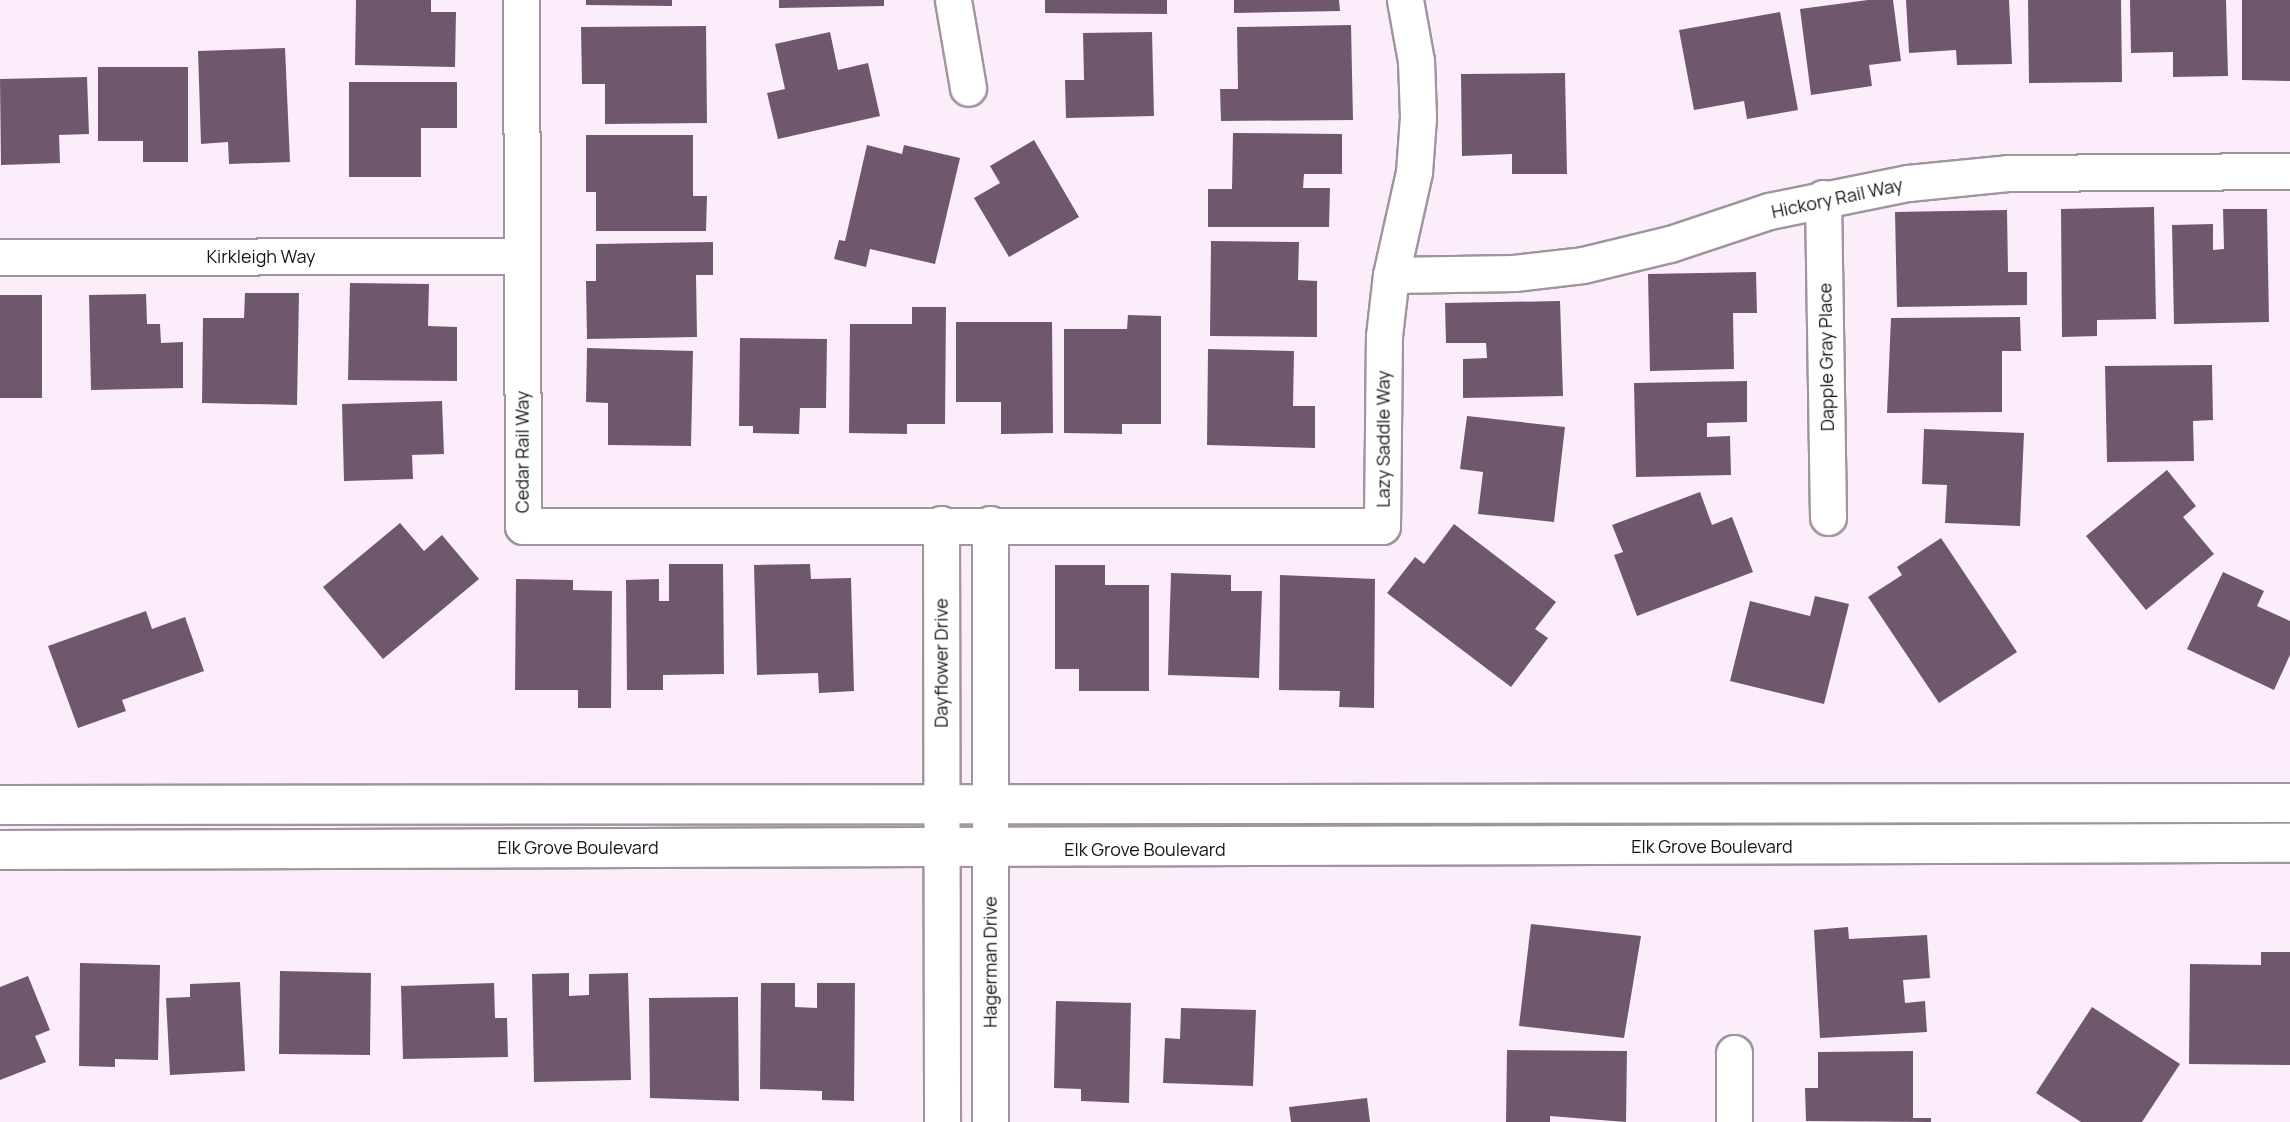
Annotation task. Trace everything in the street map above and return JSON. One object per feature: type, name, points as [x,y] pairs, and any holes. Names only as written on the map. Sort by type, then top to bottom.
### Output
[{"type":"main road","points":[[0,805],[940,802],[2290,803]]},
{"type":"main road","name":"Elk Grove Boulevard","points":[[0,850],[884,845],[941,850],[990,850],[2290,843]]},
{"type":"street","name":"Cedar Rail Way","points":[[522,0],[523,526],[941,524]]},
{"type":"street","points":[[953,0],[968,88]]},
{"type":"street","name":"Lazy Saddle Way","points":[[941,524],[1382,526],[1384,336],[1391,275],[1415,172],[1418,117],[1416,61],[1405,0]]},
{"type":"street","name":"Hickory Rail Way","points":[[1391,275],[1514,273],[1583,265],[1823,198],[1908,183],[2008,173],[2290,172]]},
{"type":"street","name":"Dapple Gray Place","points":[[1823,198],[1828,517]]},
{"type":"street","name":"Kirkleigh Way","points":[[0,257],[522,256]]},
{"type":"street","name":"Dayflower Drive","points":[[940,802],[941,524]]},
{"type":"street","points":[[988,802],[990,524]]},
{"type":"street","points":[[940,802],[942,1122]]},
{"type":"street","name":"Hagerman Drive","points":[[988,802],[990,1122]]},
{"type":"street","points":[[1734,1053],[1734,1122]]},
{"type":"building","points":[[356,0],[431,0],[431,12],[456,12],[455,67],[355,65]]},
{"type":"building","points":[[586,0],[672,0],[672,6],[586,5]]},
{"type":"building","points":[[779,0],[884,0],[884,6],[779,8]]},
{"type":"building","points":[[1045,0],[1167,0],[1167,14],[1045,13]]},
{"type":"building","points":[[1234,0],[1339,0],[1340,11],[1234,13]]},
{"type":"building","points":[[1868,0],[1893,0],[1901,61],[1869,65],[1872,86],[1811,95],[1800,9]]},
{"type":"building","points":[[1906,0],[2009,0],[2012,64],[1957,65],[1956,50],[1909,53]]},
{"type":"building","points":[[2028,0],[2121,0],[2122,82],[2029,83]]},
{"type":"building","points":[[2130,0],[2226,0],[2228,76],[2173,77],[2173,52],[2131,53]]},
{"type":"building","points":[[2242,0],[2290,0],[2290,81],[2242,80]]},
{"type":"building","points":[[1780,12],[1798,110],[1747,119],[1744,101],[1694,110],[1679,30]]},
{"type":"building","points":[[1351,25],[1353,120],[1221,121],[1220,89],[1238,89],[1237,27]]},
{"type":"building","points":[[706,26],[707,123],[605,124],[605,84],[582,84],[581,27]]},
{"type":"building","points":[[830,32],[838,70],[868,63],[880,116],[778,139],[767,93],[785,89],[775,44]]},
{"type":"building","points":[[1152,32],[1154,116],[1066,118],[1065,80],[1084,80],[1083,33]]},
{"type":"building","points":[[285,48],[290,162],[229,164],[228,142],[201,144],[198,51]]},
{"type":"building","points":[[98,67],[188,67],[188,162],[143,162],[143,141],[98,141]]},
{"type":"building","points":[[1565,73],[1567,174],[1512,174],[1512,154],[1462,156],[1461,74]]},
{"type":"building","points":[[87,77],[89,134],[59,135],[60,163],[1,165],[0,79]]},
{"type":"building","points":[[349,82],[457,82],[457,128],[421,128],[421,177],[349,177]]},
{"type":"building","points":[[1233,133],[1342,134],[1342,174],[1304,174],[1303,188],[1330,188],[1329,227],[1208,227],[1208,189],[1232,189]]},
{"type":"building","points":[[586,135],[693,135],[693,196],[707,196],[706,231],[596,231],[596,192],[586,192]]},
{"type":"building","points":[[1034,140],[1079,217],[1009,257],[974,198],[1000,183],[990,166]]},
{"type":"building","points":[[867,145],[902,154],[904,145],[960,158],[935,264],[870,249],[866,267],[834,259],[839,240],[845,241]]},
{"type":"building","points":[[2154,207],[2156,319],[2097,320],[2097,336],[2062,337],[2061,209]]},
{"type":"building","points":[[2223,209],[2267,209],[2269,322],[2174,324],[2172,225],[2213,224],[2213,250],[2224,249]]},
{"type":"building","points":[[2007,210],[2008,272],[2027,272],[2027,305],[1897,307],[1895,212]]},
{"type":"building","points":[[1211,241],[1299,242],[1298,280],[1317,281],[1317,337],[1210,336]]},
{"type":"building","points":[[713,242],[713,275],[696,275],[697,337],[587,339],[586,281],[596,281],[596,244]]},
{"type":"building","points":[[1756,272],[1757,313],[1733,313],[1734,369],[1650,371],[1648,274]]},
{"type":"building","points":[[350,283],[429,284],[428,326],[457,327],[457,381],[348,380]]},
{"type":"building","points":[[245,293],[299,293],[297,405],[202,403],[203,318],[244,318]]},
{"type":"building","points":[[146,294],[147,324],[160,324],[161,343],[183,342],[183,388],[91,390],[89,295]]},
{"type":"building","points":[[0,295],[42,295],[42,398],[0,398]]},
{"type":"building","points":[[1560,301],[1563,396],[1463,398],[1463,359],[1487,358],[1486,343],[1446,343],[1445,303]]},
{"type":"building","points":[[912,307],[946,307],[945,424],[907,424],[907,434],[849,433],[850,324],[912,324]]},
{"type":"building","points":[[1128,315],[1161,316],[1161,424],[1122,424],[1122,434],[1064,433],[1064,329],[1127,329]]},
{"type":"building","points":[[2020,317],[2021,351],[2002,351],[2002,412],[1887,413],[1891,318]]},
{"type":"building","points":[[956,322],[1052,322],[1053,433],[1001,434],[1001,402],[956,402]]},
{"type":"building","points":[[740,338],[827,339],[826,408],[800,408],[799,434],[753,433],[753,426],[739,426]]},
{"type":"building","points":[[587,348],[693,351],[691,446],[608,445],[608,403],[586,402]]},
{"type":"building","points":[[1208,349],[1294,351],[1293,406],[1315,406],[1315,448],[1207,445]]},
{"type":"building","points":[[2212,365],[2213,420],[2193,421],[2194,461],[2107,462],[2105,366]]},
{"type":"building","points":[[1747,381],[1747,422],[1707,423],[1707,437],[1730,436],[1731,475],[1636,477],[1634,383]]},
{"type":"building","points":[[442,401],[444,454],[412,455],[413,479],[344,481],[342,404]]},
{"type":"building","points":[[1467,416],[1565,427],[1554,522],[1478,514],[1483,472],[1460,469]]},
{"type":"building","points":[[1924,429],[2024,433],[2020,526],[1945,523],[1947,485],[1922,484]]},
{"type":"building","points":[[2167,470],[2196,506],[2183,517],[2214,554],[2146,610],[2086,536]]},
{"type":"building","points":[[1700,492],[1712,525],[1732,517],[1753,572],[1637,616],[1614,555],[1623,552],[1612,525]]},
{"type":"building","points":[[400,523],[424,551],[442,535],[479,579],[383,659],[323,587]]},
{"type":"building","points":[[1454,524],[1556,602],[1535,629],[1548,638],[1511,687],[1387,593],[1415,557],[1424,564]]},
{"type":"building","points":[[1941,538],[2017,652],[1939,703],[1868,597],[1902,575],[1897,567]]},
{"type":"building","points":[[669,564],[723,564],[724,674],[663,675],[663,690],[627,690],[626,580],[659,579],[659,601],[669,601]]},
{"type":"building","points":[[810,564],[811,579],[851,578],[854,691],[819,693],[818,673],[757,675],[754,565]]},
{"type":"building","points":[[1055,565],[1105,565],[1105,585],[1149,585],[1149,691],[1079,691],[1079,669],[1055,669]]},
{"type":"building","points":[[2223,572],[2264,591],[2257,606],[2290,621],[2290,655],[2274,690],[2187,649]]},
{"type":"building","points":[[1171,573],[1231,575],[1231,591],[1262,591],[1259,678],[1168,675]]},
{"type":"building","points":[[1280,575],[1375,579],[1374,708],[1339,707],[1340,691],[1279,690]]},
{"type":"building","points":[[516,579],[573,580],[573,590],[612,591],[611,708],[578,708],[578,690],[515,690]]},
{"type":"building","points":[[1815,596],[1849,604],[1824,704],[1730,681],[1750,601],[1810,616]]},
{"type":"building","points":[[146,611],[152,629],[185,617],[204,671],[122,700],[126,711],[78,728],[48,646]]},
{"type":"building","points":[[1531,924],[1641,936],[1624,1038],[1519,1026]]},
{"type":"building","points":[[1848,927],[1849,939],[1927,935],[1930,978],[1903,980],[1905,1003],[1925,1001],[1927,1032],[1820,1038],[1814,930]]},
{"type":"building","points":[[2261,952],[2290,952],[2290,1065],[2189,1064],[2190,964],[2261,965]]},
{"type":"building","points":[[80,963],[160,965],[158,1060],[115,1059],[115,1067],[79,1066]]},
{"type":"building","points":[[280,971],[371,973],[370,1055],[279,1054]]},
{"type":"building","points":[[569,973],[569,996],[589,995],[589,974],[628,973],[631,1080],[534,1082],[532,974]]},
{"type":"building","points":[[28,976],[50,1030],[35,1036],[46,1062],[0,1080],[0,987]]},
{"type":"building","points":[[240,982],[245,1071],[170,1075],[166,998],[190,997],[190,984]]},
{"type":"building","points":[[494,983],[495,1018],[507,1018],[508,1057],[403,1059],[401,986]]},
{"type":"building","points":[[761,983],[795,983],[795,1007],[817,1008],[817,983],[855,983],[854,1101],[822,1100],[822,1091],[760,1089]]},
{"type":"building","points":[[738,997],[739,1101],[650,1098],[649,998]]},
{"type":"building","points":[[1056,1001],[1131,1003],[1129,1103],[1081,1101],[1081,1089],[1054,1088]]},
{"type":"building","points":[[2092,1007],[2180,1064],[2142,1122],[2081,1122],[2036,1093]]},
{"type":"building","points":[[1181,1008],[1256,1010],[1253,1086],[1163,1083],[1165,1038],[1180,1039]]},
{"type":"building","points":[[1507,1050],[1627,1051],[1626,1122],[1550,1116],[1550,1122],[1506,1122]]},
{"type":"building","points":[[1913,1051],[1913,1118],[1931,1118],[1931,1122],[1806,1121],[1805,1088],[1818,1088],[1818,1052]]},
{"type":"building","points":[[1367,1098],[1370,1122],[1291,1122],[1289,1107]]}]
